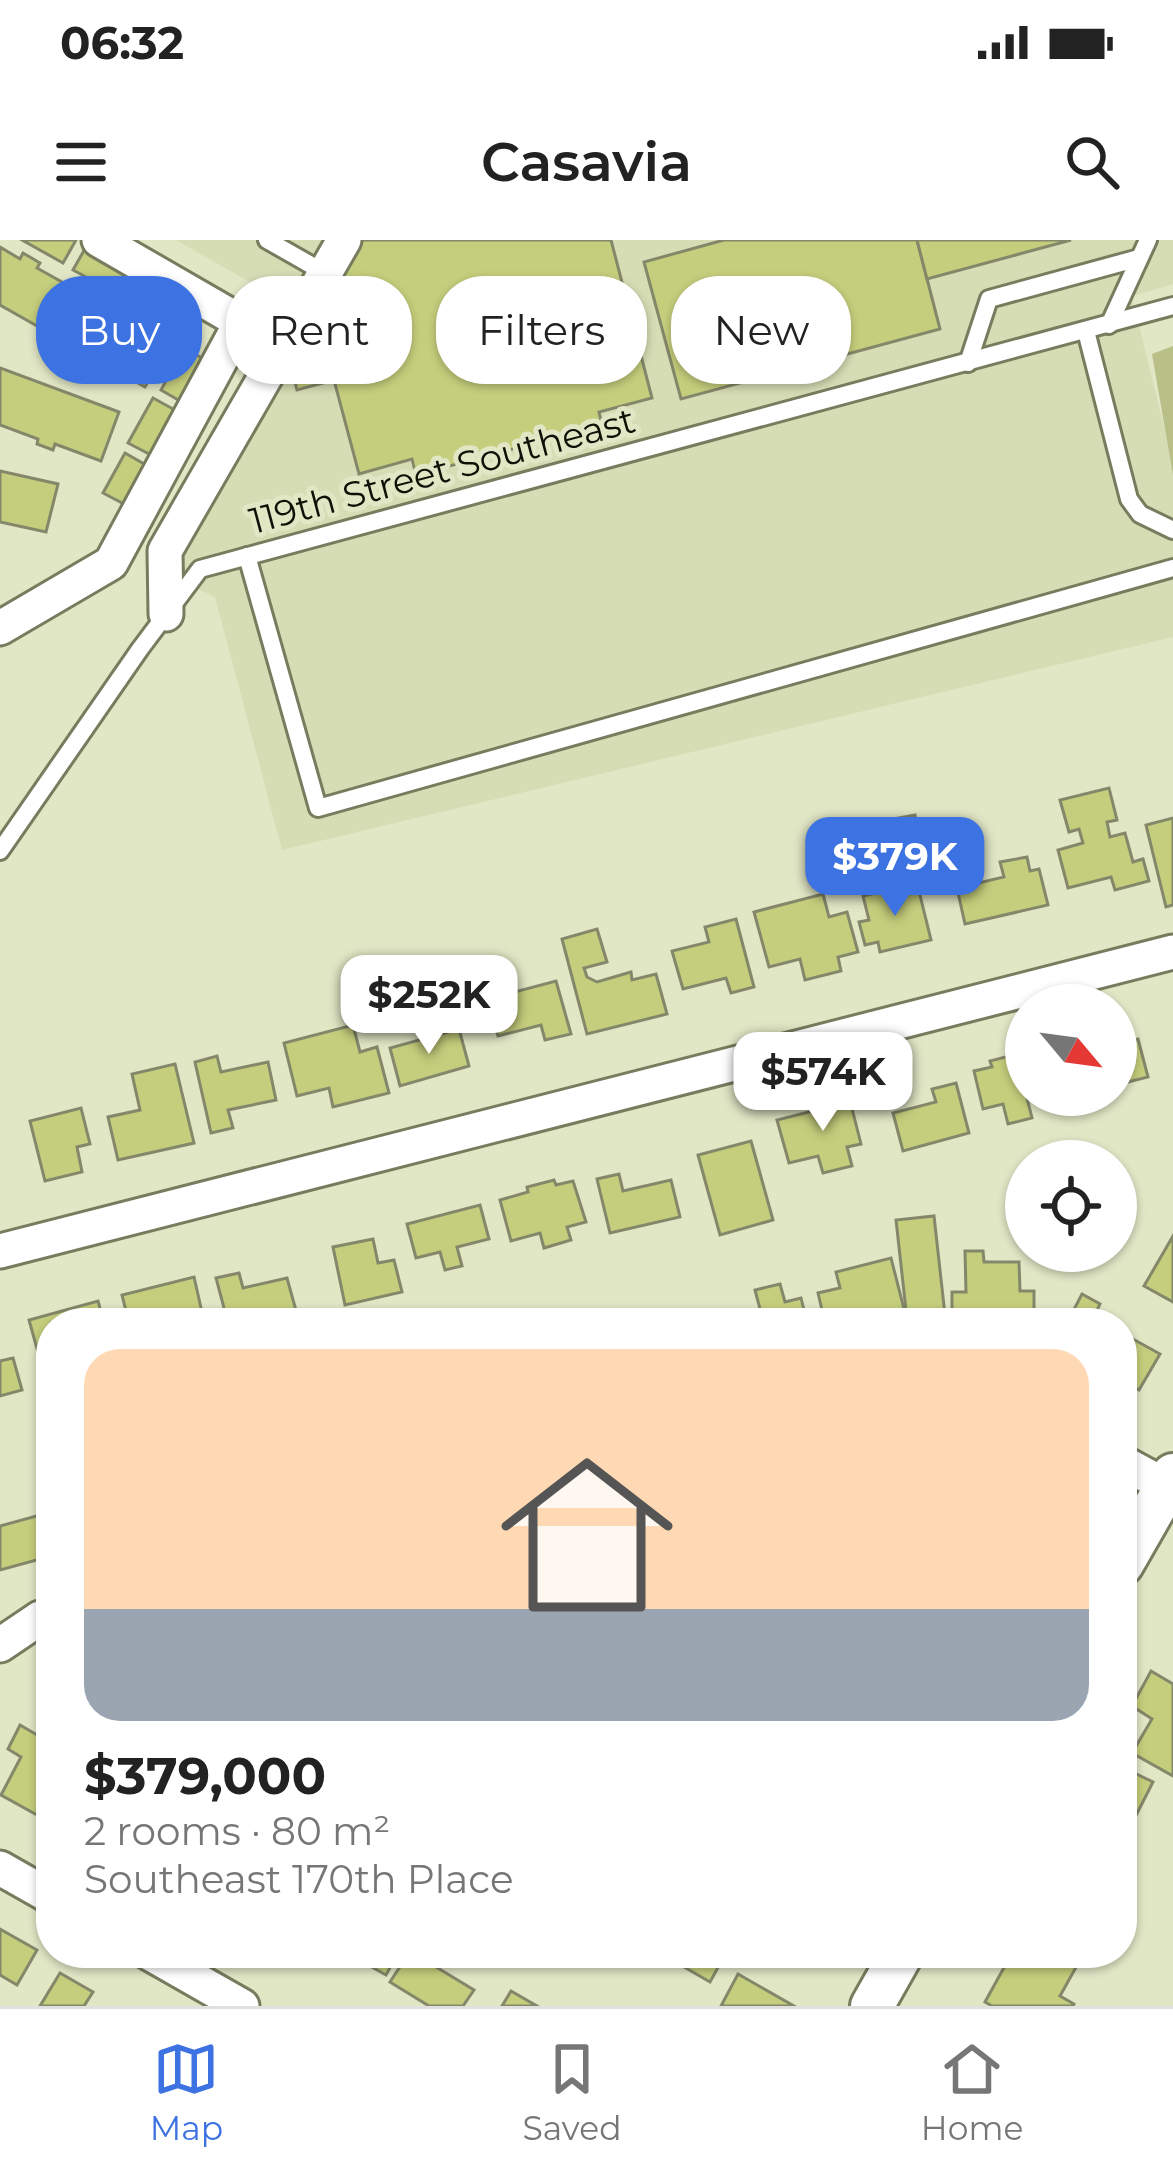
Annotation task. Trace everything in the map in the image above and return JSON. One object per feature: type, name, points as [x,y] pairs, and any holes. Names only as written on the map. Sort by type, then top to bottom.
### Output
[{"type":"street","points":[[0,628],[111,563],[242,322],[99,240]]},
{"type":"street","points":[[166,614],[165,551],[344,240]]},
{"type":"street","points":[[0,1251],[1173,952]]},
{"type":"street","points":[[1137,1468],[1170,1480],[1137,1538]]},
{"type":"street","points":[[0,1645],[36,1621]]},
{"type":"street","points":[[0,1868],[36,1888]]},
{"type":"street","points":[[175,1968],[242,2006]]},
{"type":"street","points":[[872,2006],[885,1968]]},
{"type":"lane","points":[[267,240],[325,273]]},
{"type":"lane","points":[[1109,325],[1143,247]]},
{"type":"lane","points":[[968,363],[989,299],[1143,247]]},
{"type":"lane","name":"119th Street Southeast","points":[[0,851],[200,569],[1173,306]]},
{"type":"lane","points":[[1086,331],[1129,500],[1140,514],[1173,530]]},
{"type":"lane","points":[[247,556],[318,808],[1173,568]]},
{"type":"shaded area","points":[[176,240],[1173,240],[1173,284],[1132,296],[1173,464],[1173,637],[282,850],[215,597],[144,563],[245,384],[412,384],[412,276],[239,276]]},
{"type":"shaded area","points":[[1173,346],[1173,475],[1152,354]]},
{"type":"building","points":[[22,240],[76,240],[63,263]]},
{"type":"building","points":[[352,240],[611,240],[620,276],[436,276],[436,384],[647,384],[647,379],[652,398],[599,412],[602,425],[416,475],[412,459],[359,474],[335,384],[412,384],[412,276],[331,276]]},
{"type":"building","points":[[724,240],[917,240],[940,329],[851,353],[851,276],[671,276],[671,362],[644,262]]},
{"type":"building","points":[[917,240],[1071,240],[927,279]]},
{"type":"building","points":[[0,247],[20,259],[23,253],[51,276],[36,276],[36,325],[0,305]]},
{"type":"building","points":[[86,247],[128,271],[125,276],[84,276],[73,270]]},
{"type":"building","points":[[0,368],[119,412],[101,461],[55,444],[53,450],[0,425]]},
{"type":"building","points":[[164,384],[190,384],[180,401],[161,390]]},
{"type":"building","points":[[677,384],[736,384],[681,399]]},
{"type":"building","points":[[153,398],[175,410],[151,455],[128,443]]},
{"type":"building","points":[[125,453],[146,465],[124,504],[103,493]]},
{"type":"building","points":[[0,471],[58,484],[46,532],[0,522]]},
{"type":"building","points":[[1109,788],[1117,820],[1107,822],[1110,837],[1125,833],[1133,862],[1143,859],[1149,881],[1115,890],[1111,877],[1068,888],[1058,850],[1083,843],[1079,829],[1069,832],[1060,800]]},
{"type":"building","points":[[915,815],[921,847],[877,854],[872,823]]},
{"type":"building","points":[[1173,818],[1173,905],[1166,907],[1146,825]]},
{"type":"building","points":[[1027,857],[1030,871],[1039,869],[1048,905],[965,924],[957,888],[1004,877],[1000,862]]},
{"type":"building","points":[[917,883],[931,940],[880,952],[878,942],[865,945],[859,922],[869,920],[863,896]]},
{"type":"building","points":[[823,894],[829,917],[847,912],[858,952],[838,957],[841,971],[805,980],[800,959],[769,967],[754,912]]},
{"type":"building","points":[[736,919],[754,987],[731,993],[726,978],[683,989],[672,951],[709,942],[705,927]]},
{"type":"building","points":[[597,929],[607,962],[584,968],[587,977],[597,982],[631,972],[632,980],[656,974],[667,1014],[587,1034],[562,939]]},
{"type":"building","points":[[556,981],[571,1034],[545,1040],[541,1025],[498,1036],[488,999]]},
{"type":"building","points":[[353,1025],[360,1052],[377,1047],[389,1093],[333,1107],[329,1088],[297,1096],[284,1043]]},
{"type":"building","points":[[459,1029],[469,1066],[400,1086],[390,1048]]},
{"type":"building","points":[[1137,1039],[1148,1077],[1137,1080]]},
{"type":"building","points":[[217,1056],[221,1072],[268,1062],[276,1100],[228,1110],[233,1128],[211,1133],[195,1062]]},
{"type":"building","points":[[1005,1057],[1005,1112],[1003,1104],[983,1109],[974,1071],[992,1067],[990,1061]]},
{"type":"building","points":[[175,1064],[194,1143],[118,1160],[108,1117],[140,1110],[132,1074]]},
{"type":"building","points":[[956,1083],[969,1133],[903,1151],[893,1113],[936,1102],[932,1089]]},
{"type":"building","points":[[847,1089],[861,1144],[847,1147],[852,1166],[823,1173],[818,1156],[789,1163],[777,1120],[829,1107],[826,1094]]},
{"type":"building","points":[[81,1108],[90,1144],[77,1147],[82,1172],[45,1181],[30,1121]]},
{"type":"building","points":[[1006,1116],[1032,1116],[1032,1118],[1008,1124]]},
{"type":"building","points":[[751,1141],[773,1220],[720,1235],[698,1155]]},
{"type":"building","points":[[619,1174],[623,1191],[671,1180],[680,1217],[610,1233],[597,1179]]},
{"type":"building","points":[[554,1180],[556,1185],[573,1181],[586,1222],[567,1227],[571,1240],[544,1248],[540,1233],[511,1241],[500,1200]]},
{"type":"building","points":[[480,1205],[489,1239],[457,1247],[462,1266],[445,1270],[440,1252],[416,1258],[407,1224]]},
{"type":"building","points":[[934,1216],[944,1308],[906,1308],[896,1220]]},
{"type":"building","points":[[1173,1236],[1173,1302],[1144,1286]]},
{"type":"building","points":[[373,1239],[378,1263],[394,1260],[402,1292],[345,1305],[333,1247]]},
{"type":"building","points":[[965,1251],[983,1251],[984,1262],[1005,1262],[1005,1272],[1019,1272],[1020,1291],[1034,1291],[1034,1308],[952,1308],[952,1292],[966,1292]]},
{"type":"building","points":[[891,1258],[904,1308],[822,1308],[818,1293],[840,1288],[836,1272]]},
{"type":"building","points":[[239,1273],[243,1288],[287,1278],[295,1308],[224,1308],[216,1278]]},
{"type":"building","points":[[194,1277],[201,1308],[125,1308],[122,1295]]},
{"type":"building","points":[[780,1284],[785,1302],[801,1298],[804,1308],[760,1308],[755,1290]]},
{"type":"building","points":[[1082,1294],[1100,1304],[1098,1308],[1075,1308]]},
{"type":"building","points":[[98,1301],[100,1308],[73,1308]]},
{"type":"building","points":[[36,1318],[36,1345],[29,1320]]},
{"type":"building","points":[[1137,1341],[1160,1354],[1137,1389]]},
{"type":"building","points":[[13,1358],[22,1390],[0,1396],[0,1361]]},
{"type":"building","points":[[36,1516],[36,1560],[0,1570],[0,1526]]},
{"type":"building","points":[[1151,1671],[1173,1684],[1173,1776],[1137,1756],[1137,1744],[1152,1719],[1137,1709],[1137,1697]]},
{"type":"building","points":[[20,1725],[36,1734],[36,1814],[1,1795],[21,1757],[8,1749]]},
{"type":"building","points":[[1137,1774],[1153,1782],[1137,1813]]},
{"type":"building","points":[[0,1929],[36,1952],[17,1985],[0,1975]]},
{"type":"building","points":[[399,1968],[438,1968],[474,1990],[463,2006],[429,2006],[390,1982]]},
{"type":"building","points":[[686,1968],[718,1968],[710,1982]]},
{"type":"building","points":[[1004,1968],[1076,1968],[1060,1996],[1073,2006],[992,2006],[985,2002]]},
{"type":"building","points":[[60,1973],[93,1992],[84,2006],[40,2006]]},
{"type":"building","points":[[738,1974],[794,2006],[721,2006]]},
{"type":"building","points":[[511,1991],[537,2006],[502,2006]]}]
